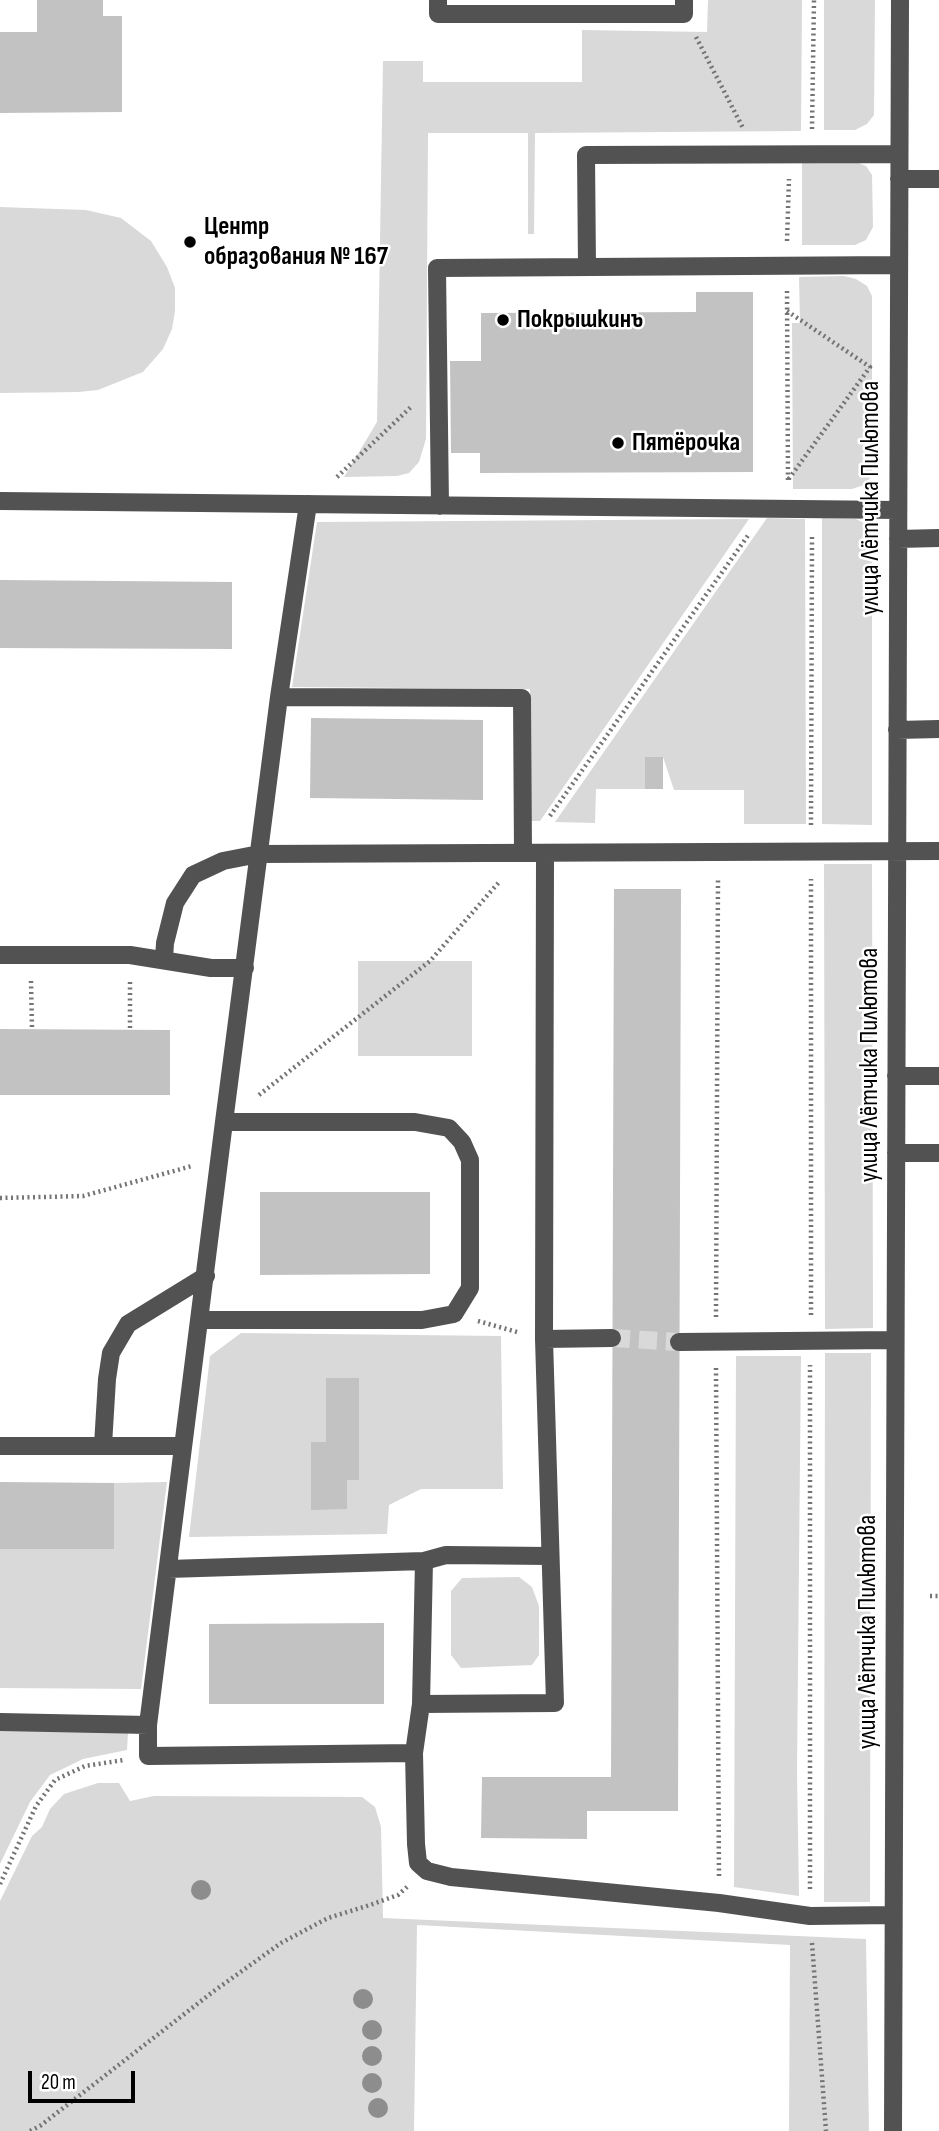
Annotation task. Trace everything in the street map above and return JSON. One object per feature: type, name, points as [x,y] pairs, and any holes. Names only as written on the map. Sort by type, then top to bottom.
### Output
[{"type":"street","points":[[438,0],[439,14],[684,14],[684,0]]},
{"type":"street","name":"улица Лётчика Пилютова","points":[[893,2131],[900,0]]},
{"type":"street","points":[[587,267],[586,155],[899,154]]},
{"type":"street","points":[[899,179],[939,180]]},
{"type":"street","points":[[440,506],[437,268],[899,265]]},
{"type":"street","points":[[0,501],[898,510]]},
{"type":"street","points":[[308,504],[279,697],[224,1122],[148,1725],[148,1756],[414,1754]]},
{"type":"street","points":[[898,539],[939,538]]},
{"type":"street","points":[[279,697],[522,698],[523,853]]},
{"type":"street","points":[[897,730],[939,729]]},
{"type":"street","points":[[164,959],[165,943],[175,903],[193,875],[223,861],[259,854],[939,851]]},
{"type":"street","points":[[421,1704],[555,1703],[544,1339],[545,854]]},
{"type":"street","points":[[0,955],[130,955],[211,968],[245,968]]},
{"type":"street","points":[[896,1076],[939,1076]]},
{"type":"street","points":[[200,1320],[422,1320],[454,1314],[470,1288],[470,1160],[462,1142],[449,1128],[415,1122],[224,1122]]},
{"type":"street","points":[[896,1153],[939,1153]]},
{"type":"street","points":[[103,1445],[111,1353],[128,1324],[205,1276]]},
{"type":"street","points":[[544,1339],[612,1338]]},
{"type":"street","points":[[679,1342],[895,1340]]},
{"type":"street","points":[[0,1446],[183,1447]]},
{"type":"street","points":[[168,1569],[424,1562],[446,1555],[550,1556]]},
{"type":"street","points":[[424,1562],[421,1704],[414,1754],[418,1863],[427,1871],[451,1877],[719,1903],[810,1916],[893,1915]]},
{"type":"street","points":[[0,1722],[148,1725]]},
{"type":"path","points":[[811,137],[814,0]]},
{"type":"path","points":[[694,34],[728,99]]},
{"type":"path","points":[[787,266],[789,154]]},
{"type":"path","points":[[787,286],[788,488],[812,510]]},
{"type":"path","points":[[787,311],[870,367],[788,481]]},
{"type":"path","points":[[308,504],[437,382]]},
{"type":"path","points":[[224,1122],[430,961],[523,853],[751,530]]},
{"type":"path","points":[[811,828],[812,533]]},
{"type":"path","points":[[811,874],[811,1319]]},
{"type":"path","points":[[718,876],[716,1342],[719,1903]]},
{"type":"path","points":[[30,955],[32,1029]]},
{"type":"path","points":[[130,955],[130,1030]]},
{"type":"path","points":[[0,1198],[83,1196],[220,1158]]},
{"type":"path","points":[[454,1314],[544,1339]]},
{"type":"path","points":[[810,1363],[810,1894]]},
{"type":"path","points":[[930,1596],[939,1596]]},
{"type":"path","points":[[0,1884],[36,1806],[55,1780],[85,1766],[148,1756]]},
{"type":"path","points":[[30,2131],[281,1943],[328,1918],[398,1895],[427,1871]]},
{"type":"path","points":[[812,1946],[826,2131]]},
{"type":"shaded area","points":[[708,0],[802,0],[801,131],[535,133],[534,234],[528,234],[528,133],[428,133],[426,439],[419,462],[409,473],[397,476],[344,477],[377,422],[383,61],[423,61],[423,82],[582,82],[582,30],[707,32]]},
{"type":"shaded area","points":[[824,0],[875,0],[874,115],[867,124],[855,130],[824,130]]},
{"type":"shaded area","points":[[802,162],[856,162],[866,166],[872,175],[873,227],[866,240],[855,245],[802,245]]},
{"type":"shaded area","points":[[0,207],[86,210],[121,218],[151,241],[167,267],[175,288],[175,311],[172,329],[163,349],[143,372],[98,390],[0,393]]},
{"type":"shaded area","points":[[844,276],[867,286],[872,296],[872,476],[864,485],[852,489],[793,489],[792,323],[800,323],[799,277]]},
{"type":"shaded area","points":[[767,518],[805,519],[806,824],[744,824],[744,790],[674,790],[663,757],[645,758],[645,789],[596,789],[595,823],[555,822]]},
{"type":"shaded area","points":[[822,518],[856,519],[872,527],[872,825],[822,824]]},
{"type":"shaded area","points":[[749,519],[540,821],[531,821],[530,689],[292,687],[317,522]]},
{"type":"shaded area","points":[[824,864],[872,864],[873,1328],[825,1329]]},
{"type":"shaded area","points":[[358,961],[472,961],[472,1056],[358,1056]]},
{"type":"shaded area","points":[[241,1333],[501,1336],[503,1489],[421,1489],[389,1505],[387,1534],[189,1537],[210,1356]]},
{"type":"shaded area","points":[[825,1353],[871,1353],[870,1902],[824,1902]]},
{"type":"shaded area","points":[[736,1356],[801,1356],[797,1771],[799,1896],[734,1887]]},
{"type":"shaded area","points":[[167,1482],[141,1689],[0,1688],[0,1549],[113,1549],[114,1483]]},
{"type":"shaded area","points":[[519,1577],[532,1587],[539,1606],[539,1655],[532,1665],[461,1668],[451,1655],[451,1591],[462,1578]]},
{"type":"shaded area","points":[[0,1728],[128,1733],[127,1750],[83,1759],[50,1775],[30,1802],[0,1864]]},
{"type":"shaded area","points":[[98,1783],[119,1783],[130,1801],[154,1796],[362,1797],[375,1807],[381,1827],[383,1918],[866,1939],[869,2131],[789,2131],[790,1945],[417,1925],[414,2131],[0,2131],[0,1901],[32,1836],[42,1827],[50,1809],[64,1794]]},
{"type":"building","points":[[37,0],[103,0],[103,16],[122,16],[122,112],[0,113],[0,32],[37,32]]},
{"type":"building","points":[[696,292],[753,292],[753,472],[480,473],[480,453],[451,453],[450,361],[481,361],[481,313],[696,312]]},
{"type":"building","points":[[0,580],[232,582],[232,649],[0,648]]},
{"type":"building","points":[[311,718],[483,720],[483,800],[310,798]]},
{"type":"building","points":[[645,757],[663,757],[663,789],[645,789]]},
{"type":"building","points":[[614,889],[681,889],[678,1811],[587,1811],[587,1839],[481,1838],[482,1777],[611,1777]]},
{"type":"building","points":[[0,1029],[170,1030],[170,1095],[0,1095]]},
{"type":"building","points":[[260,1192],[430,1192],[430,1274],[260,1275]]},
{"type":"building","points":[[326,1378],[359,1378],[359,1480],[347,1480],[347,1509],[311,1510],[311,1442],[326,1442]]},
{"type":"building","points":[[0,1482],[114,1483],[114,1549],[0,1549]]},
{"type":"building","points":[[384,1623],[384,1704],[209,1704],[209,1624]]},
{"type":"tunnel","points":[[612,1338],[679,1342]]},
{"type":"place","name":"Центр образования № 167","points":[[190,242]]},
{"type":"place","name":"Покрышкинъ","points":[[503,320]]},
{"type":"place","name":"Пятёрочка","points":[[618,443]]}]
